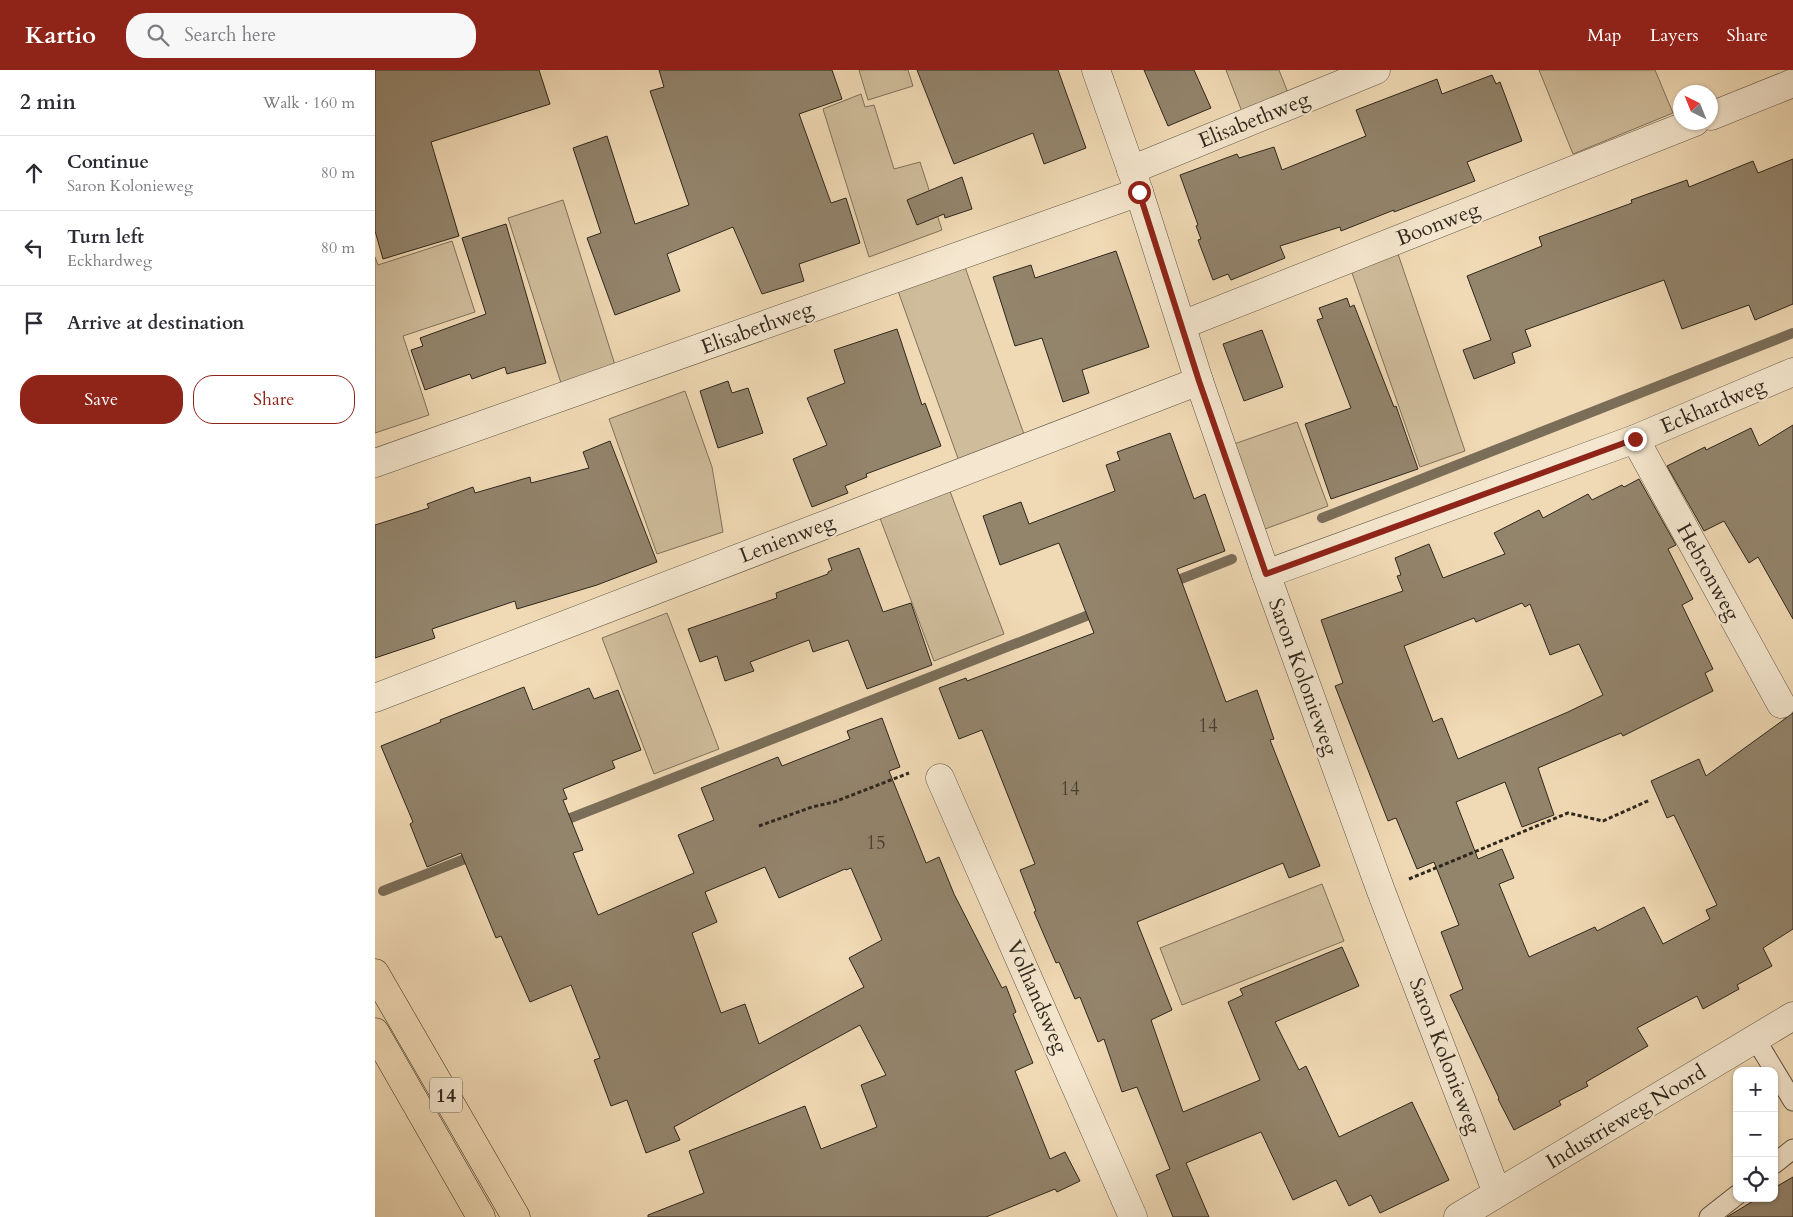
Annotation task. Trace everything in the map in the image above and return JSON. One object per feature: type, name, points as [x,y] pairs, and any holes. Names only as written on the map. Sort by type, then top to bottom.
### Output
[{"type":"main road","name":"14","points":[[375,974],[517,1217]]},
{"type":"main road","name":"14","points":[[375,1032],[481,1217]]},
{"type":"street","name":"Saron Kolonieweg","points":[[1096,70],[1135,181],[1199,381],[1266,574],[1381,891],[1497,1193]]},
{"type":"street","name":"Elisabethweg","points":[[375,463],[1135,181],[1376,70]]},
{"type":"street","points":[[1718,113],[1793,83]]},
{"type":"street","name":"Boonweg","points":[[1182,325],[1675,130]]},
{"type":"street","name":"Eckhardweg","points":[[1266,574],[1635,439],[1793,372]]},
{"type":"street","name":"Lenienweg","points":[[375,698],[1199,381]]},
{"type":"street","name":"Hebronweg","points":[[1635,439],[1781,704]]},
{"type":"street","name":"Volhandsweg","points":[[940,778],[1133,1217]]},
{"type":"street","name":"Industrieweg Noord","points":[[1458,1217],[1756,1040],[1793,1016]]},
{"type":"lane","points":[[1756,1040],[1793,1101]]},
{"type":"lane","points":[[1778,1161],[1793,1149]]},
{"type":"lane","points":[[1709,1217],[1733,1198]]},
{"type":"path","points":[[759,826],[812,807],[834,802],[914,771],[931,772],[940,778]]},
{"type":"path","points":[[1381,891],[1568,813],[1603,820],[1650,800]]},
{"type":"shaded area","points":[[859,70],[908,70],[913,86],[868,100]]},
{"type":"shaded area","points":[[1226,70],[1279,70],[1290,98],[1244,117]]},
{"type":"shaded area","points":[[1539,70],[1655,70],[1673,113],[1573,154]]},
{"type":"shaded area","points":[[861,94],[865,107],[874,105],[894,169],[920,162],[942,230],[869,257],[823,109]]},
{"type":"shaded area","points":[[563,200],[615,365],[561,383],[508,218]]},
{"type":"shaded area","points":[[452,241],[475,312],[403,336],[429,415],[375,433],[375,257],[378,265]]},
{"type":"shaded area","points":[[1397,251],[1465,451],[1420,467],[1350,267]]},
{"type":"shaded area","points":[[965,267],[1026,440],[960,464],[898,291]]},
{"type":"shaded area","points":[[685,391],[712,467],[723,532],[657,554],[609,419]]},
{"type":"shaded area","points":[[1297,422],[1328,506],[1265,529],[1234,444]]},
{"type":"shaded area","points":[[948,486],[1004,634],[934,661],[878,513]]},
{"type":"shaded area","points":[[667,613],[719,749],[654,774],[602,638]]},
{"type":"shaded area","points":[[1322,884],[1344,941],[1182,1005],[1160,948]]},
{"type":"building","points":[[375,70],[539,70],[550,104],[431,142],[459,236],[383,259],[375,231]]},
{"type":"building","points":[[659,70],[832,70],[842,99],[799,114],[831,203],[846,198],[860,243],[799,264],[804,281],[762,294],[733,227],[667,254],[680,291],[615,315],[587,238],[601,233],[573,148],[607,136],[635,224],[689,205],[650,91],[664,87]]},
{"type":"building","points":[[917,70],[1058,70],[1086,148],[1044,164],[1033,133],[954,164]]},
{"type":"building","points":[[1144,70],[1194,70],[1211,108],[1168,126]]},
{"type":"building","points":[[1492,75],[1496,84],[1500,82],[1522,141],[1467,162],[1475,181],[1341,231],[1340,227],[1280,246],[1285,258],[1231,280],[1228,274],[1213,280],[1198,240],[1201,239],[1196,226],[1198,225],[1180,175],[1237,154],[1239,158],[1274,147],[1282,170],[1366,136],[1356,110],[1437,79],[1442,94]]},
{"type":"building","points":[[1793,159],[1793,304],[1755,320],[1749,305],[1682,329],[1664,280],[1525,330],[1531,346],[1512,353],[1515,363],[1474,379],[1463,350],[1491,340],[1467,276],[1542,246],[1539,237],[1632,203],[1631,200],[1687,180],[1689,187],[1753,161],[1758,173]]},
{"type":"building","points":[[962,177],[972,209],[945,218],[944,214],[917,225],[907,200]]},
{"type":"building","points":[[506,224],[546,363],[507,374],[505,367],[472,379],[470,374],[425,390],[411,350],[423,346],[420,338],[486,314],[462,238]]},
{"type":"building","points":[[1116,251],[1149,347],[1082,370],[1089,393],[1063,402],[1042,338],[1015,346],[993,277],[1031,265],[1035,278]]},
{"type":"building","points":[[1347,298],[1350,307],[1354,305],[1394,407],[1396,406],[1418,469],[1331,499],[1305,424],[1351,408],[1317,320],[1323,318],[1319,308]]},
{"type":"building","points":[[897,329],[922,405],[925,403],[941,446],[866,474],[867,477],[845,486],[848,493],[812,507],[793,459],[827,445],[807,398],[845,383],[834,350]]},
{"type":"building","points":[[1262,330],[1283,387],[1244,401],[1223,344]]},
{"type":"building","points":[[728,381],[732,393],[748,388],[763,433],[718,448],[700,391]]},
{"type":"building","points":[[1793,425],[1793,619],[1758,557],[1749,563],[1724,521],[1704,531],[1667,466],[1705,447],[1706,450],[1751,428],[1759,446]]},
{"type":"building","points":[[1170,433],[1194,499],[1205,494],[1225,551],[1177,569],[1226,702],[1257,690],[1274,739],[1270,740],[1320,866],[1289,878],[1283,863],[1137,922],[1172,1010],[1151,1020],[1183,1112],[1260,1080],[1228,1002],[1243,995],[1240,989],[1342,947],[1359,986],[1275,1022],[1299,1070],[1306,1066],[1339,1137],[1412,1102],[1449,1180],[1380,1213],[1371,1195],[1349,1206],[1336,1180],[1293,1200],[1261,1132],[1186,1163],[1209,1217],[1173,1217],[1156,1175],[1170,1169],[1137,1087],[1122,1092],[1104,1039],[1098,1042],[1080,997],[1075,999],[1059,962],[1056,963],[1034,912],[1036,911],[1020,870],[1035,864],[982,730],[959,739],[939,688],[966,678],[967,681],[1094,633],[1059,543],[1000,565],[983,516],[1021,502],[1029,524],[1115,491],[1106,465],[1120,460],[1117,452]]},
{"type":"building","points":[[610,441],[657,562],[597,585],[517,609],[515,601],[432,629],[435,638],[375,658],[375,525],[429,508],[427,504],[473,487],[475,493],[530,477],[531,483],[589,468],[583,452]]},
{"type":"building","points":[[1639,479],[1676,545],[1668,549],[1693,599],[1682,605],[1713,669],[1705,673],[1713,691],[1623,736],[1621,733],[1538,768],[1554,815],[1522,827],[1505,782],[1456,802],[1478,859],[1502,849],[1514,878],[1499,884],[1529,957],[1595,927],[1597,931],[1644,907],[1663,944],[1710,919],[1706,910],[1717,905],[1674,815],[1667,818],[1651,781],[1699,759],[1706,776],[1793,713],[1793,929],[1763,948],[1772,966],[1737,985],[1739,989],[1703,1009],[1697,996],[1637,1028],[1648,1046],[1586,1082],[1588,1086],[1559,1101],[1561,1105],[1514,1130],[1450,995],[1463,989],[1441,932],[1459,925],[1434,862],[1417,869],[1396,818],[1388,821],[1335,686],[1343,683],[1321,620],[1403,591],[1397,576],[1401,575],[1395,558],[1429,544],[1443,578],[1505,554],[1494,533],[1539,510],[1543,518],[1588,494],[1592,500],[1622,485],[1624,487]],"holes":[[[1522,603],[1525,607],[1530,604],[1550,655],[1579,644],[1603,695],[1458,759],[1442,718],[1433,722],[1404,646],[1474,618],[1476,622]]]},
{"type":"building","points":[[859,548],[883,612],[911,603],[932,665],[867,689],[848,640],[813,652],[809,640],[750,662],[754,671],[725,681],[717,656],[700,662],[688,629],[777,598],[776,593],[828,574],[832,570],[828,559]]},
{"type":"building","points":[[524,687],[533,710],[589,688],[594,699],[618,690],[641,750],[612,761],[615,768],[563,789],[567,799],[563,800],[583,850],[573,853],[598,915],[694,873],[678,835],[714,820],[701,788],[778,757],[782,766],[850,739],[847,731],[882,718],[900,767],[889,771],[926,863],[939,857],[954,894],[1002,988],[1006,986],[1016,1012],[1013,1014],[1033,1063],[1015,1071],[1050,1159],[1065,1152],[1080,1181],[1057,1192],[1055,1189],[986,1217],[648,1217],[648,1215],[704,1193],[689,1151],[805,1106],[821,1149],[877,1127],[861,1085],[886,1075],[860,1025],[674,1127],[680,1140],[646,1153],[627,1100],[611,1106],[594,1060],[600,1058],[571,985],[530,1002],[501,936],[496,938],[461,853],[427,867],[410,824],[413,822],[381,746],[441,722],[440,720]],"holes":[[[765,867],[779,898],[851,868],[882,940],[849,958],[864,987],[759,1044],[745,1004],[721,1013],[692,933],[717,922],[705,892]]]},
{"type":"building","points":[[1793,1177],[1793,1217],[1727,1217],[1751,1202],[1778,1202],[1778,1186]]},
{"type":"waterway","points":[[1322,518],[1793,333]]},
{"type":"waterway","points":[[1168,584],[1232,559]]},
{"type":"waterway","points":[[558,823],[1099,611]]},
{"type":"waterway","points":[[383,891],[475,855]]},
{"type":"route","points":[[1139,192],[1199,381],[1266,574],[1635,439]]}]
